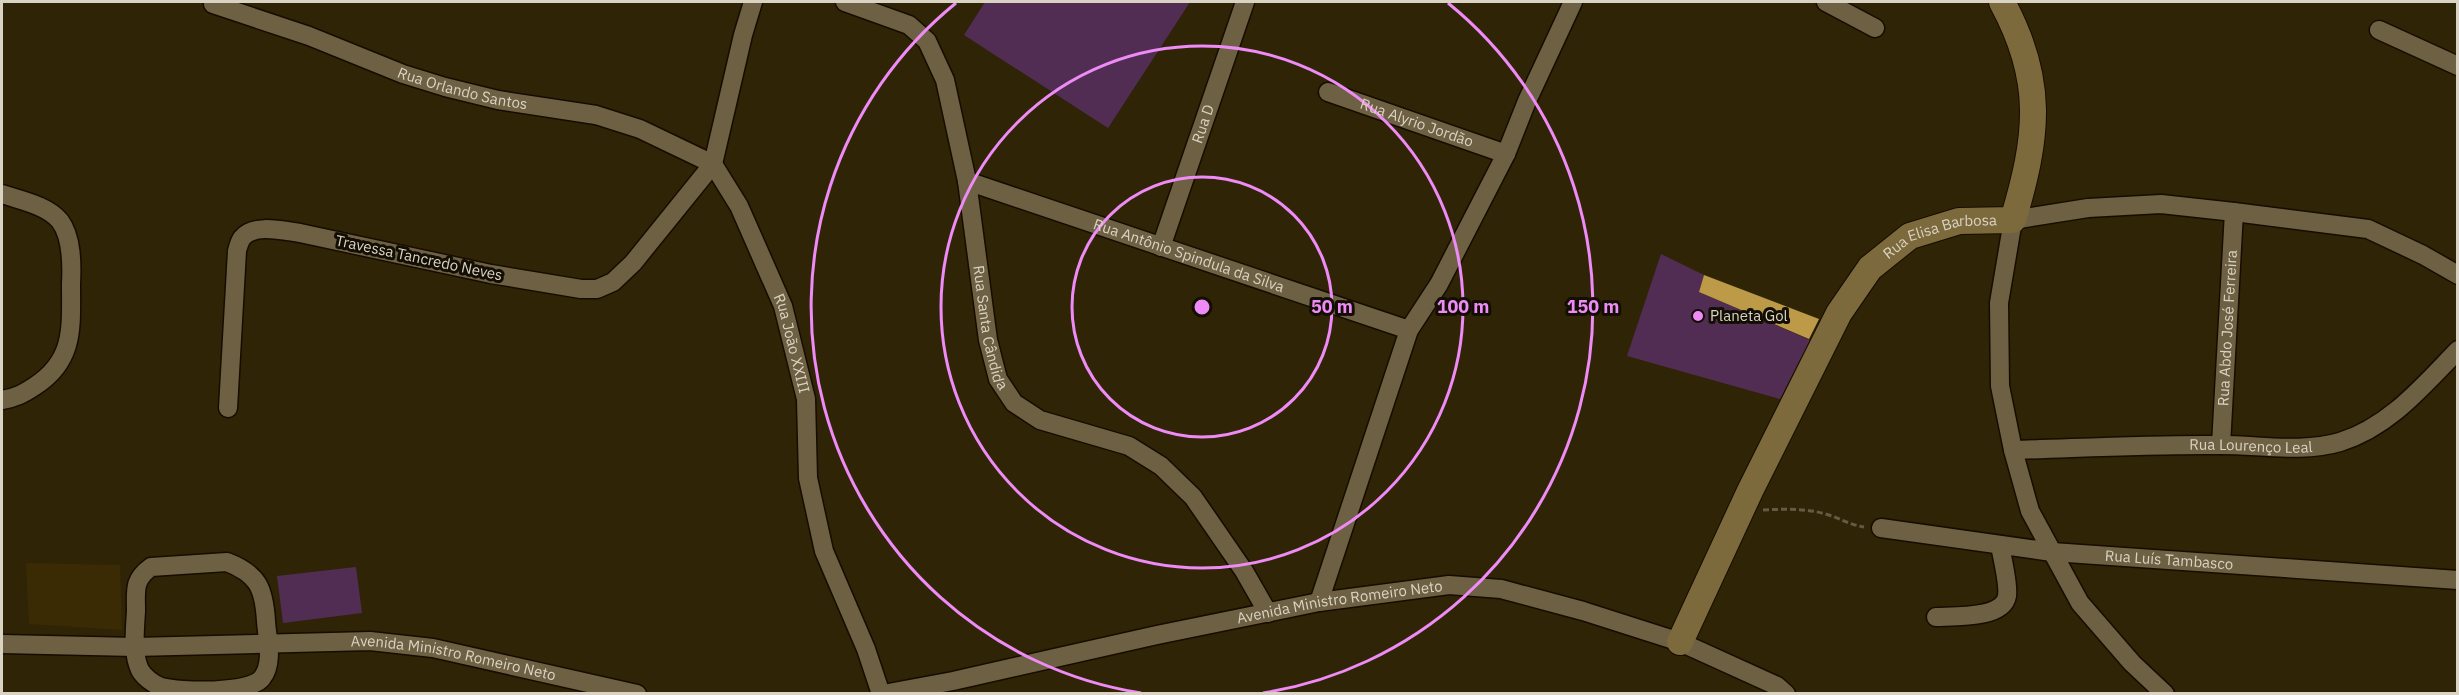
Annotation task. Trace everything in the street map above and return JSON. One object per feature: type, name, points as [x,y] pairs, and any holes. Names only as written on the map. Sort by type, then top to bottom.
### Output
[{"type":"street","points":[[713,164],[742,35],[753,2]]},
{"type":"street","name":"Rua Santa Cândida","points":[[845,2],[909,25],[927,41],[945,80],[967,181],[987,340],[998,379],[1014,403],[1040,420],[1129,446],[1161,466],[1192,497],[1220,534],[1268,613]]},
{"type":"street","name":"Rua D","points":[[1161,247],[1245,2]]},
{"type":"street","points":[[1319,602],[1409,330],[1439,284],[1506,154],[1527,101],[1573,2]]},
{"type":"street","points":[[1826,2],[1875,28]]},
{"type":"street","points":[[2002,2],[2012,20],[2028,63],[2034,110],[2028,169],[2013,220],[1999,303],[2000,386],[2013,450],[2030,511],[2080,603],[2132,663],[2165,693]]},
{"type":"street","name":"Rua Orlando Santos","points":[[213,4],[309,36],[403,74],[445,87],[498,100],[596,115],[640,129],[713,164]]},
{"type":"street","points":[[2379,30],[2455,59]]},
{"type":"street","name":"Rua Alyrio Jordão","points":[[1328,92],[1506,154]]},
{"type":"street","name":"Travessa Tancredo Neves","points":[[228,408],[237,251],[242,238],[251,231],[300,232],[490,274],[581,289],[597,289],[613,282],[633,263],[713,164]]},
{"type":"street","name":"Rua João XXIII","points":[[713,164],[739,206],[783,306],[806,399],[808,478],[824,551],[866,649],[882,693]]},
{"type":"street","name":"Rua Antônio Spindula da Silva","points":[[967,181],[1409,330]]},
{"type":"street","points":[[2,194],[49,212],[59,220],[66,232],[72,262],[69,339],[61,361],[50,376],[34,387],[18,397],[2,400]]},
{"type":"street","name":"Rua Elisa Barbosa","points":[[1680,642],[1740,511],[1839,313],[1870,268],[1910,236],[1959,221],[2013,220],[2088,208],[2161,204],[2368,229],[2423,255],[2457,275]]},
{"type":"street","name":"Rua Abdo José Ferreira","points":[[2220,445],[2235,212]]},
{"type":"street","name":"Rua Lourenço Leal","points":[[2013,450],[2220,445],[2298,447],[2340,442],[2378,424],[2411,398],[2457,350]]},
{"type":"street","name":"Rua Luís Tambasco","points":[[1881,528],[2052,552],[2457,580]]},
{"type":"street","points":[[1936,617],[1993,613],[2003,604],[2007,596],[2000,545]]},
{"type":"street","points":[[227,562],[244,569],[258,582],[265,603],[267,643],[269,663],[263,677],[254,686],[223,690],[161,687],[148,679],[140,669],[135,646],[136,584],[141,574],[151,567],[227,562]]},
{"type":"street","name":"Avenida Ministro Romeiro Neto","points":[[882,693],[953,681],[1157,635],[1319,602],[1449,585],[1501,589],[1583,611],[1680,642],[1777,686],[1786,693]]},
{"type":"street","name":"Avenida Ministro Romeiro Neto","points":[[2,644],[135,646],[370,641],[433,648],[637,693]]},
{"type":"path","points":[[1740,511],[1803,509],[1829,515],[1853,526],[1881,528]]},
{"type":"shaded area","points":[[985,2],[1190,2],[1108,128],[964,35]]},
{"type":"shaded area","name":"Planeta Gol","points":[[1661,254],[1704,275],[1699,292],[1810,340],[1780,399],[1627,356]]},
{"type":"shaded area","points":[[26,563],[120,565],[122,630],[29,624]]},
{"type":"shaded area","points":[[356,567],[362,613],[283,623],[277,576]]},
{"type":"building","points":[[1704,275],[1819,319],[1809,339],[1699,292]]},
{"type":"place","name":"Planeta Gol","points":[[1698,316]]}]
